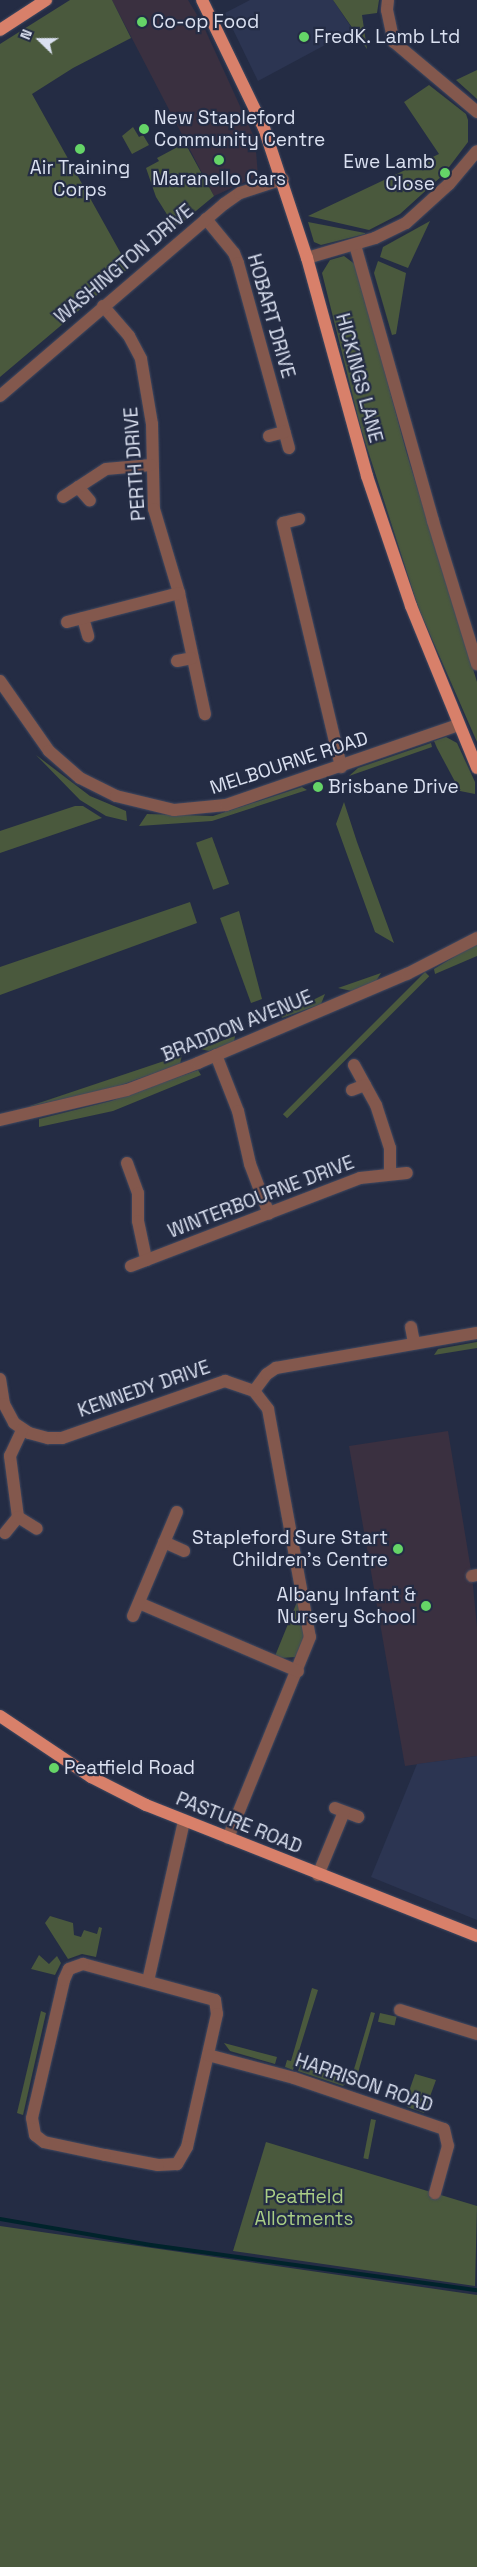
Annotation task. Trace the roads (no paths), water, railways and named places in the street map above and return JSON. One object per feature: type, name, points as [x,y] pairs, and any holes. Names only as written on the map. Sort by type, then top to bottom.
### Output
[{"type":"main road","points":[[0,30],[46,0]]},
{"type":"main road","name":"HICKINGS LANE","points":[[202,0],[264,128],[283,179],[308,258],[367,476],[411,606],[477,768]]},
{"type":"main road","name":"PASTURE ROAD","points":[[0,1716],[91,1777],[184,1821],[477,1936]]},
{"type":"street","points":[[388,0],[390,30],[394,42],[477,112]]},
{"type":"street","points":[[308,258],[383,235],[418,215],[477,151]]},
{"type":"street","name":"WASHINGTON DRIVE","points":[[0,396],[206,219],[240,193],[283,179]]},
{"type":"street","name":"HOBART DRIVE","points":[[206,219],[238,263],[289,448]]},
{"type":"street","name":"HICKINGS LANE","points":[[355,245],[430,512],[477,664]]},
{"type":"street","name":"PERTH DRIVE","points":[[103,306],[129,336],[141,359],[152,415],[151,465],[156,516],[179,593],[205,714]]},
{"type":"street","points":[[269,436],[284,432]]},
{"type":"street","points":[[63,497],[106,469],[151,465]]},
{"type":"street","points":[[78,487],[90,501]]},
{"type":"street","points":[[299,519],[283,523],[341,767]]},
{"type":"street","points":[[67,622],[179,593]]},
{"type":"street","points":[[83,618],[88,636]]},
{"type":"street","points":[[177,662],[192,658]]},
{"type":"street","name":"MELBOURNE ROAD","points":[[0,681],[57,759],[97,788],[137,804],[174,810],[212,808],[341,767],[458,725]]},
{"type":"street","name":"BRADDON AVENUE","points":[[0,1120],[127,1090],[216,1055],[399,978],[477,938]]},
{"type":"street","points":[[216,1055],[238,1111],[250,1164],[269,1214]]},
{"type":"street","points":[[354,1065],[365,1085],[390,1148],[390,1174]]},
{"type":"street","points":[[352,1090],[365,1085]]},
{"type":"street","points":[[127,1163],[138,1193],[138,1221],[146,1260]]},
{"type":"street","name":"WINTERBOURNE DRIVE","points":[[131,1266],[360,1178],[407,1173]]},
{"type":"street","points":[[411,1327],[414,1343]]},
{"type":"street","points":[[228,1838],[298,1672],[308,1645],[311,1624],[270,1414],[254,1391],[267,1374],[276,1368],[414,1343],[477,1334]]},
{"type":"street","points":[[0,1379],[7,1411],[22,1430],[10,1456],[18,1518],[6,1533]]},
{"type":"street","name":"KENNEDY DRIVE","points":[[22,1430],[41,1437],[62,1438],[225,1381],[254,1391]]},
{"type":"street","points":[[133,1616],[177,1512]]},
{"type":"street","points":[[18,1518],[36,1529]]},
{"type":"street","points":[[164,1542],[184,1551]]},
{"type":"street","points":[[139,1603],[298,1672]]},
{"type":"street","points":[[318,1875],[339,1810],[358,1817]]},
{"type":"street","points":[[148,1981],[184,1821]]},
{"type":"street","points":[[83,1964],[148,1981],[215,2000],[217,2014],[187,2147],[177,2164],[158,2165],[44,2142],[34,2135],[32,2118],[66,1972],[83,1964]]},
{"type":"street","points":[[400,2010],[477,2034]]},
{"type":"street","name":"HARRISON ROAD","points":[[208,2055],[294,2078],[444,2129],[448,2146],[435,2193]]},
{"type":"waterway","points":[[0,2219],[151,2245],[477,2290]]},
{"type":"place","name":"Co-op Food","points":[[142,22]]},
{"type":"place","name":"FredK. Lamb Ltd","points":[[304,37]]},
{"type":"place","name":"New Stapleford Community Centre","points":[[144,129]]},
{"type":"place","name":"Air Training Corps","points":[[80,149]]},
{"type":"place","name":"Maranello Cars","points":[[219,160]]},
{"type":"place","name":"Ewe Lamb Close","points":[[445,173]]},
{"type":"place","name":"Brisbane Drive","points":[[318,787]]},
{"type":"place","name":"Stapleford Sure Start Children's Centre","points":[[398,1549]]},
{"type":"place","name":"Albany Infant & Nursery School","points":[[426,1606]]},
{"type":"place","name":"Peatfield Road","points":[[54,1768]]},
{"type":"park label","name":"Peatfield Allotments","points":[[304,2208]]}]
